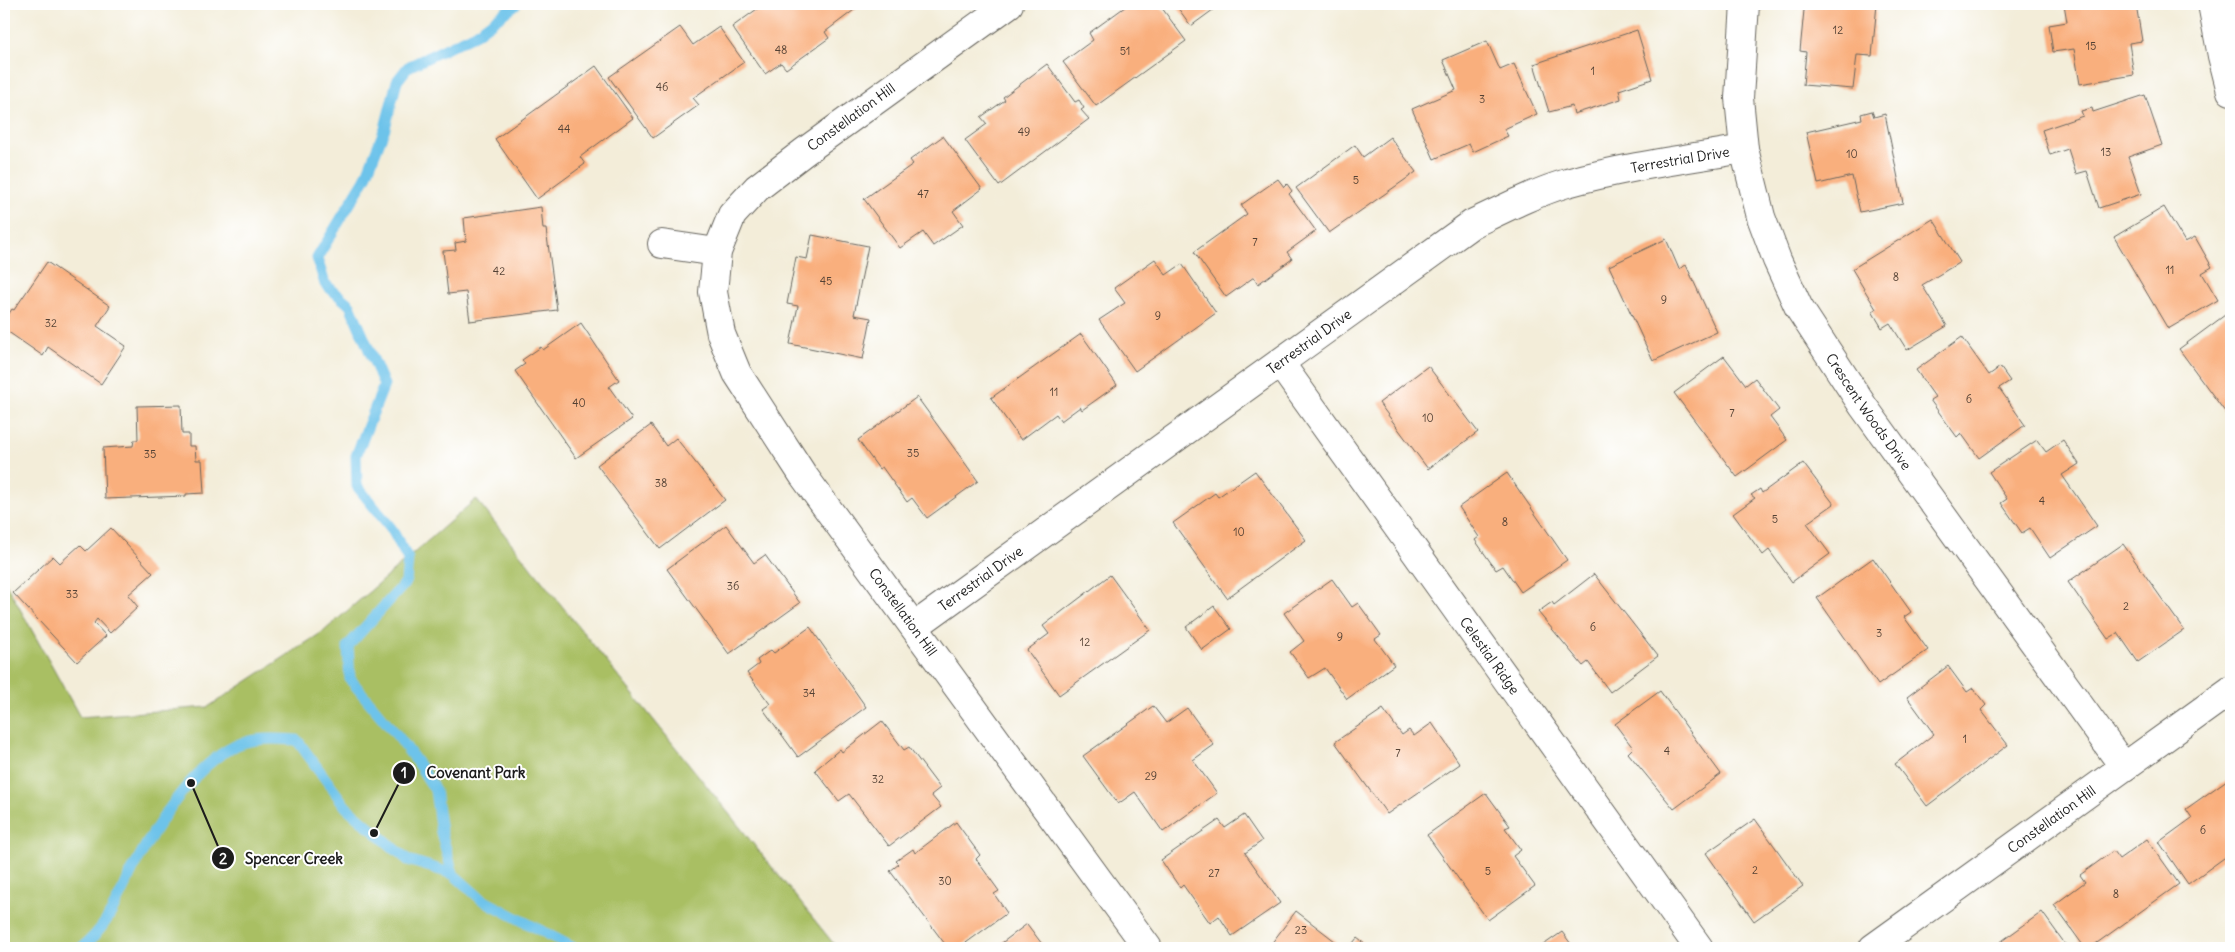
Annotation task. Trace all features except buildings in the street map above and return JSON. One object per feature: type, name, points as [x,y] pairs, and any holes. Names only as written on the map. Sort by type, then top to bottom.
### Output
[{"type":"street","name":"Constellation Hill","points":[[1009,4],[804,152],[758,188],[732,215],[717,252],[713,292],[721,334],[737,373],[803,475],[915,626],[1148,948]]},
{"type":"street","name":"Crescent Woods Drive","points":[[1745,4],[1739,98],[1744,149],[1761,217],[1777,260],[1804,316],[1863,406],[2124,767]]},
{"type":"street","points":[[2212,4],[2231,91]]},
{"type":"street","name":"Terrestrial Drive","points":[[915,626],[1472,224],[1520,200],[1566,184],[1619,170],[1744,149]]},
{"type":"street","points":[[662,244],[717,252]]},
{"type":"street","name":"Celestial Ridge","points":[[1280,363],[1699,948]]},
{"type":"street","name":"Constellation Hill","points":[[1872,948],[2231,690]]},
{"type":"green space","points":[[476,499],[837,948],[4,948],[4,580],[80,717],[208,707],[324,631]]},
{"type":"waterway","points":[[453,874],[441,832],[435,790],[400,739],[350,679],[348,646],[406,582],[408,559],[391,528],[357,486],[356,456],[384,385],[350,305],[325,284],[317,258],[365,179],[385,128],[397,81],[408,67],[476,34],[516,4]]},
{"type":"waterway","points":[[81,948],[105,922],[152,835],[190,782],[221,754],[237,745],[244,742],[274,739],[297,740],[346,807],[408,860],[453,874],[481,899],[574,948]]},
{"type":"place","name":"Spencer Creek","points":[[191,783]]},
{"type":"place","name":"Covenant Park","points":[[374,833]]}]
